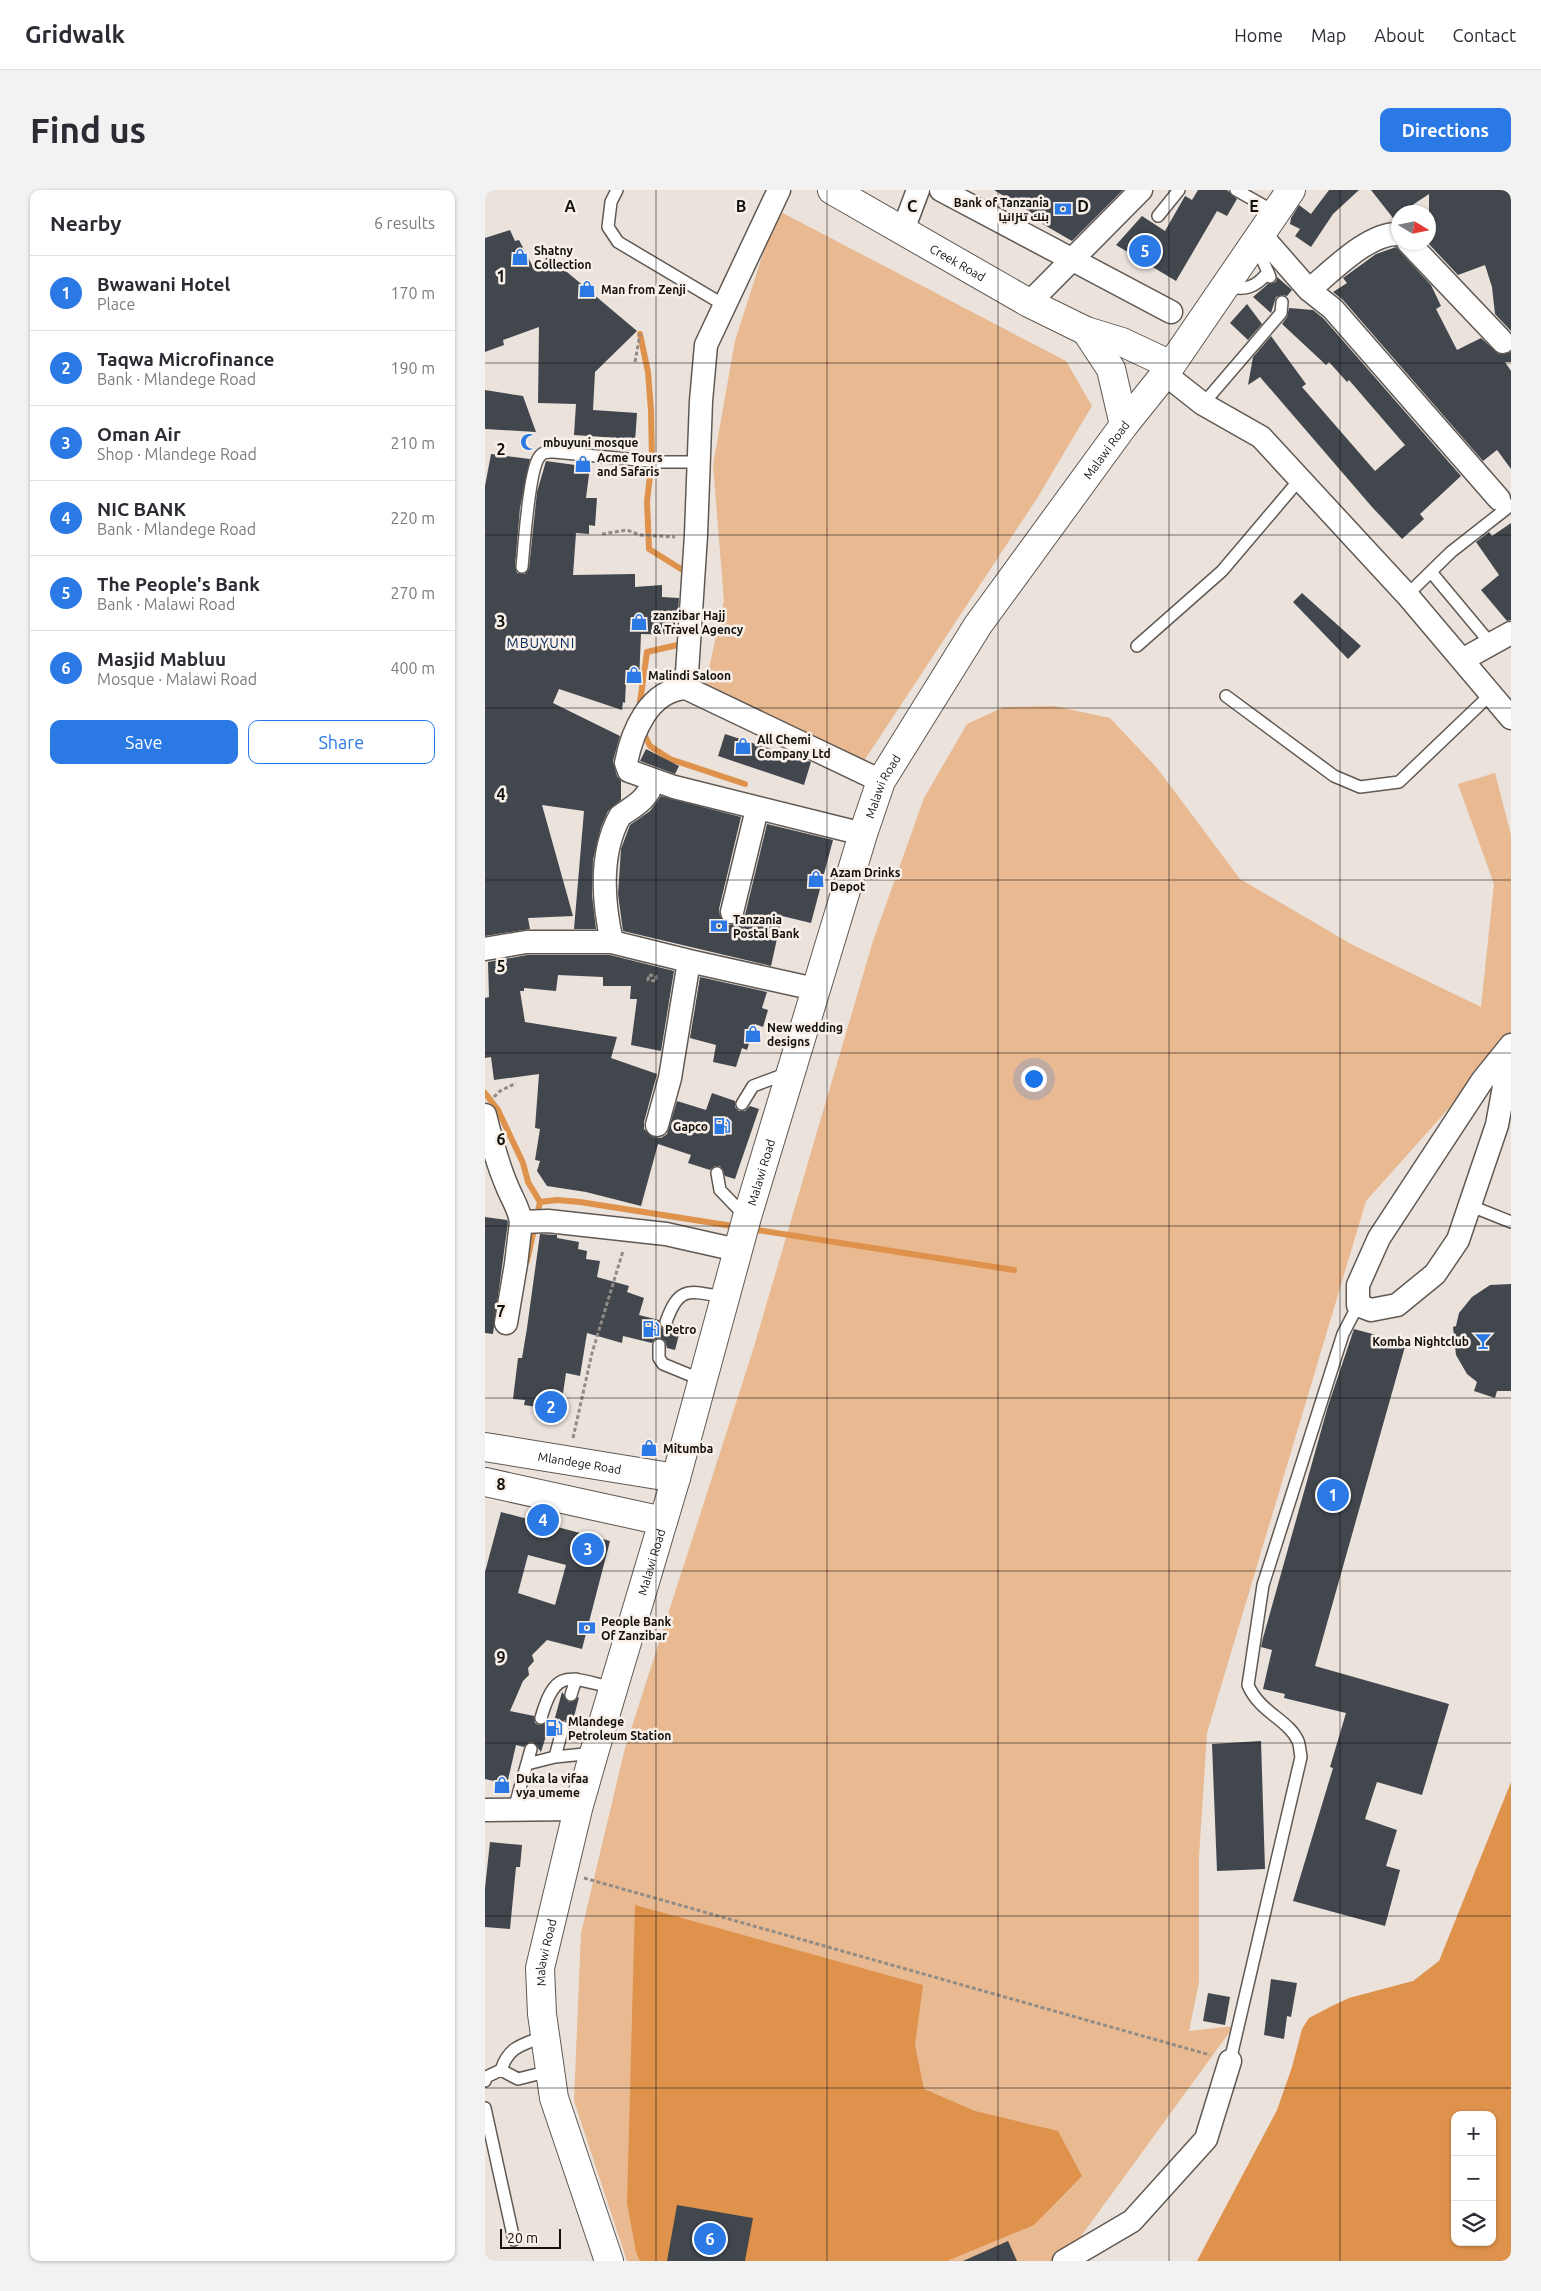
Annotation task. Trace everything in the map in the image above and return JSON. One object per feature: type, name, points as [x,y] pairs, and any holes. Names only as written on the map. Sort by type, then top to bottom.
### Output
[{"type":"main road","name":"Creek Road","points":[[833,190],[1029,303],[1086,331],[1122,342],[1168,370]]},
{"type":"main road","name":"Malawi Road","points":[[609,2261],[554,2098],[545,2036],[540,1968],[578,1809],[676,1478],[737,1250],[863,834],[881,781],[978,625],[1124,425],[1168,370],[1291,190]]},
{"type":"main road","points":[[1086,331],[1111,369],[1124,425]]},
{"type":"main road","name":"Mlandege Road","points":[[485,1447],[676,1478]]},
{"type":"main road","points":[[485,1482],[663,1521]]},
{"type":"street","points":[[686,688],[706,345],[779,190]]},
{"type":"street","points":[[903,230],[918,190]]},
{"type":"street","points":[[941,190],[1171,312]]},
{"type":"street","points":[[1029,303],[1141,190]]},
{"type":"street","points":[[1263,229],[1309,290],[1333,309],[1505,502]]},
{"type":"street","points":[[1309,290],[1359,249],[1388,233],[1391,233]]},
{"type":"street","points":[[1416,250],[1503,342]]},
{"type":"street","points":[[1168,370],[1203,404],[1261,436],[1407,595],[1511,718]]},
{"type":"street","points":[[1462,660],[1511,633]]},
{"type":"street","points":[[863,834],[757,809],[654,780],[629,771],[627,767],[628,754],[634,735],[645,712],[667,692],[686,688],[881,781]]},
{"type":"street","points":[[612,942],[605,898],[606,858],[620,816],[636,807],[647,796],[654,780]]},
{"type":"street","points":[[732,912],[757,809]]},
{"type":"street","points":[[485,949],[526,942],[612,942],[815,989]]},
{"type":"street","points":[[657,1125],[669,1078],[689,961]]},
{"type":"street","points":[[1511,1046],[1497,1125],[1458,1240],[1435,1274],[1397,1305],[1371,1310],[1358,1306],[1358,1285],[1379,1238],[1482,1080],[1511,1046]]},
{"type":"street","points":[[485,1114],[493,1148],[507,1187],[519,1210],[533,1222],[666,1234],[737,1250]]},
{"type":"street","points":[[506,1324],[516,1264],[533,1222]]},
{"type":"street","points":[[485,1810],[578,1809]]},
{"type":"street","points":[[1063,2261],[1132,2221],[1207,2140],[1230,2061]]},
{"type":"lane","points":[[617,190],[611,202],[608,227],[618,242],[724,305]]},
{"type":"lane","points":[[1158,216],[1179,190]]},
{"type":"lane","points":[[1224,286],[1238,290],[1251,287],[1269,274],[1263,229],[1236,190]]},
{"type":"lane","points":[[1203,404],[1281,313],[1282,302]]},
{"type":"lane","points":[[521,567],[533,472],[540,455],[554,452],[643,461],[699,462]]},
{"type":"lane","points":[[1137,646],[1222,571],[1300,479]]},
{"type":"lane","points":[[1407,595],[1505,502]]},
{"type":"lane","points":[[1431,572],[1491,644]]},
{"type":"lane","points":[[1226,696],[1335,776],[1361,788],[1399,782],[1491,694]]},
{"type":"lane","points":[[742,1104],[753,1086],[759,1082],[791,1072]]},
{"type":"lane","points":[[717,1173],[720,1190],[747,1217]]},
{"type":"lane","points":[[1471,1206],[1511,1222]]},
{"type":"lane","points":[[665,1322],[672,1304],[680,1296],[692,1292],[724,1297]]},
{"type":"lane","points":[[1230,2061],[1301,1758],[1298,1741],[1288,1729],[1262,1708],[1252,1696],[1248,1685],[1263,1585],[1343,1334],[1358,1306]]},
{"type":"lane","points":[[659,1345],[659,1358],[663,1364],[702,1380]]},
{"type":"lane","points":[[571,1695],[576,1680]]},
{"type":"lane","points":[[541,1718],[553,1686],[560,1681],[576,1680],[614,1688]]},
{"type":"lane","points":[[555,1757],[563,1727]]},
{"type":"lane","points":[[514,1809],[531,1749]]},
{"type":"lane","points":[[527,1764],[555,1757],[594,1753]]},
{"type":"lane","points":[[485,2081],[486,2078],[501,2070],[505,2056],[515,2048],[545,2036]]},
{"type":"lane","points":[[501,2070],[518,2079],[550,2071]]},
{"type":"lane","points":[[485,2108],[514,2240]]},
{"type":"path","points":[[635,362],[640,334]]},
{"type":"path","points":[[602,534],[627,530],[640,535],[656,536]]},
{"type":"path","points":[[500,1091],[516,1083]]},
{"type":"path","points":[[571,1445],[592,1353],[627,1231]]},
{"type":"path","points":[[563,1872],[1230,2061]]},
{"type":"shaded area","points":[[777,210],[1066,361],[1092,406],[1036,500],[860,767],[705,686],[724,601],[713,465],[735,341]]},
{"type":"shaded area","points":[[1054,706],[1110,718],[1157,768],[1240,879],[1351,944],[1481,1007],[1494,884],[1458,784],[1495,773],[1511,835],[1511,1032],[1508,1042],[1366,1201],[1207,1733],[1199,1857],[1199,1982],[1189,2031],[1234,2026],[1063,2261],[627,2261],[574,2101],[581,1933],[625,1748],[753,1350],[873,941],[924,798],[967,724],[1004,707]]},
{"type":"shaded area","points":[[1511,1782],[1511,2261],[1197,2261],[1277,2110],[1292,2067],[1302,2029],[1309,2018],[1349,1998],[1413,1981],[1439,1961]]},
{"type":"shaded area","points":[[635,1905],[923,1985],[915,2045],[924,2089],[975,2111],[1058,2131],[1082,2176],[1034,2225],[947,2261],[640,2261],[636,2252],[627,2203]]},
{"type":"building","points":[[994,190],[1123,190],[1072,241],[1034,219],[1035,215]]},
{"type":"building","points":[[1198,190],[1227,190],[1237,199],[1227,216],[1217,211],[1176,281],[1116,245],[1142,216],[1165,231],[1185,196],[1192,200]]},
{"type":"building","points":[[1329,190],[1359,190],[1333,214],[1311,247],[1295,236],[1300,229],[1290,224],[1291,218],[1299,205],[1311,214]]},
{"type":"building","points":[[1371,190],[1511,190],[1511,331],[1495,314],[1492,287],[1485,265],[1458,275],[1435,250],[1436,205],[1429,205],[1429,194],[1412,205],[1391,205],[1391,215]]},
{"type":"building","points":[[510,230],[515,241],[519,240],[535,271],[548,256],[637,331],[595,372],[593,410],[637,413],[635,442],[619,441],[619,438],[574,435],[576,404],[538,403],[539,327],[503,340],[504,345],[485,352],[485,238]]},
{"type":"building","points":[[1391,249],[1399,250],[1431,285],[1441,306],[1436,309],[1457,350],[1481,338],[1499,354],[1511,352],[1511,362],[1505,362],[1511,371],[1511,469],[1497,450],[1483,461],[1343,300],[1333,292],[1347,283],[1343,278],[1376,254]]},
{"type":"building","points":[[1277,277],[1292,290],[1287,296],[1276,297],[1271,313],[1253,297],[1268,284],[1276,282]]},
{"type":"building","points":[[1247,304],[1262,324],[1248,340],[1230,323]]},
{"type":"building","points":[[1289,308],[1313,310],[1324,319],[1461,476],[1420,514],[1424,519],[1402,539],[1260,377],[1248,385],[1253,357],[1271,336],[1306,384],[1302,387],[1375,471],[1405,445],[1349,380],[1347,382],[1329,362],[1326,365],[1282,324],[1287,317]]},
{"type":"building","points":[[485,390],[523,396],[536,432],[485,429]]},
{"type":"building","points":[[491,454],[530,459],[520,508],[515,566],[517,573],[525,574],[529,568],[537,492],[546,461],[590,467],[586,498],[597,498],[595,526],[589,525],[589,534],[576,533],[573,575],[635,574],[635,587],[662,585],[662,597],[679,598],[678,614],[675,614],[675,635],[641,634],[639,682],[626,682],[625,703],[623,702],[622,710],[559,689],[553,703],[620,736],[613,761],[617,776],[621,781],[621,800],[608,811],[601,827],[593,860],[592,895],[596,929],[574,929],[584,811],[542,805],[573,916],[528,918],[530,929],[485,936],[485,486]]},
{"type":"building","points":[[1511,523],[1511,620],[1507,621],[1481,590],[1499,575],[1476,542],[1489,532],[1492,536]]},
{"type":"building","points":[[1302,593],[1361,646],[1348,659],[1293,602]]},
{"type":"building","points":[[725,734],[811,762],[804,785],[718,756]]},
{"type":"building","points":[[646,749],[679,766],[675,774],[640,761]]},
{"type":"building","points":[[661,796],[741,817],[719,909],[720,916],[728,925],[736,924],[745,915],[767,824],[833,840],[811,923],[782,916],[771,966],[623,931],[618,894],[621,849],[630,825],[650,811]]},
{"type":"building","points":[[527,955],[610,955],[674,971],[661,1051],[631,1045],[637,999],[630,999],[631,986],[603,986],[603,977],[558,975],[556,991],[524,988],[524,991],[520,991],[525,1022],[617,1037],[611,1058],[657,1074],[644,1122],[644,1129],[653,1137],[661,1138],[667,1134],[677,1101],[706,1110],[712,1093],[735,1101],[735,1107],[739,1111],[745,1111],[750,1106],[759,1109],[735,1179],[725,1176],[720,1166],[715,1166],[710,1170],[688,1163],[691,1155],[658,1144],[641,1206],[586,1192],[547,1186],[537,1171],[540,1161],[535,1160],[540,1129],[535,1128],[539,1074],[494,1080],[491,1057],[485,1058],[485,998],[489,997],[488,962]]},
{"type":"building","points":[[700,977],[767,992],[762,1008],[768,1010],[763,1027],[755,1024],[747,1050],[742,1048],[736,1067],[713,1062],[716,1045],[690,1038]]},
{"type":"building","points":[[485,1217],[507,1220],[508,1222],[493,1334],[485,1333]]},
{"type":"building","points":[[540,1234],[557,1235],[557,1238],[579,1242],[578,1249],[587,1251],[586,1259],[600,1261],[597,1277],[629,1286],[627,1292],[644,1298],[639,1315],[659,1320],[660,1326],[664,1329],[670,1328],[673,1324],[681,1327],[675,1350],[667,1348],[665,1341],[659,1338],[655,1339],[652,1343],[623,1336],[622,1343],[587,1333],[580,1376],[566,1373],[561,1407],[544,1404],[544,1408],[524,1405],[525,1400],[513,1399],[518,1358],[522,1358],[527,1328]]},
{"type":"building","name":"Komba Nightclub","points":[[1511,1284],[1511,1391],[1497,1391],[1495,1398],[1474,1391],[1477,1382],[1467,1374],[1456,1355],[1453,1327],[1456,1326],[1459,1313],[1472,1297],[1490,1285]]},
{"type":"building","points":[[1354,1329],[1406,1343],[1315,1666],[1449,1704],[1422,1795],[1377,1782],[1365,1819],[1397,1830],[1386,1866],[1400,1870],[1385,1926],[1293,1901],[1333,1768],[1330,1767],[1346,1713],[1284,1698],[1285,1694],[1263,1689],[1272,1650],[1261,1647],[1263,1638],[1328,1406]]},
{"type":"building","points":[[501,1512],[610,1541],[582,1649],[547,1640],[532,1655],[534,1661],[528,1668],[529,1675],[523,1681],[510,1711],[534,1716],[535,1723],[539,1725],[551,1720],[541,1752],[533,1742],[529,1742],[524,1747],[516,1745],[507,1784],[485,1779],[485,1572]],"holes":[[[528,1555],[566,1565],[555,1605],[518,1593]]]},
{"type":"building","points":[[562,1692],[569,1702],[579,1697],[571,1729],[569,1722],[564,1720],[553,1725]]},
{"type":"building","points":[[1261,1741],[1265,1869],[1217,1871],[1212,1744]]},
{"type":"building","points":[[490,1842],[522,1845],[520,1867],[516,1867],[510,1929],[485,1927],[485,1888]]},
{"type":"building","points":[[1271,1979],[1297,1983],[1291,2017],[1287,2016],[1284,2039],[1264,2035]]},
{"type":"building","points":[[1208,1993],[1230,1997],[1225,2025],[1203,2021]]},
{"type":"building","points":[[677,2205],[753,2218],[745,2261],[667,2261]]},
{"type":"building","points":[[1008,2241],[1017,2261],[963,2261]]},
{"type":"waterway","points":[[640,334],[648,372],[651,411],[652,460],[647,501],[649,549],[689,574]]},
{"type":"waterway","points":[[639,709],[647,652],[686,643]]},
{"type":"waterway","points":[[642,730],[650,746],[670,759],[745,784]]},
{"type":"waterway","points":[[485,1093],[498,1110],[523,1163],[528,1182],[540,1202],[527,1261]]},
{"type":"waterway","points":[[540,1202],[557,1200],[580,1202],[739,1227]]},
{"type":"waterway","points":[[751,1229],[1014,1270]]},
{"type":"place","name":"Bank of Tanzania بنك تنزانيا","points":[[1063,209]]},
{"type":"place","name":"The People's Bank","points":[[1145,251]]},
{"type":"place","name":"Shatny Collection","points":[[520,257]]},
{"type":"place","name":"Man from Zenji","points":[[587,289]]},
{"type":"place","name":"mbuyuni mosque","points":[[529,442]]},
{"type":"place","name":"Acme Tours and Safaris","points":[[583,464]]},
{"type":"place","name":"zanzibar Hajj & Travel Agency","points":[[639,622]]},
{"type":"place","name":"Malindi Saloon","points":[[634,675]]},
{"type":"place","name":"All Chemi Company Ltd","points":[[743,746]]},
{"type":"place","name":"Azam Drinks Depot","points":[[816,879]]},
{"type":"place","name":"Tanzania Postal Bank","points":[[719,926]]},
{"type":"place","name":"New wedding designs","points":[[753,1034]]},
{"type":"place","name":"Gapco","points":[[722,1126]]},
{"type":"place","name":"Petro","points":[[651,1329]]},
{"type":"place","name":"Komba Nightclub","points":[[1483,1341]]},
{"type":"place","name":"Taqwa Microfinance","points":[[551,1407]]},
{"type":"place","name":"Mitumba","points":[[649,1448]]},
{"type":"place","name":"Bwawani Hotel","points":[[1333,1495]]},
{"type":"place","name":"NIC BANK","points":[[543,1520]]},
{"type":"place","name":"Oman Air","points":[[588,1549]]},
{"type":"place","name":"People Bank Of Zanzibar","points":[[587,1628]]},
{"type":"place","name":"Mlandege Petroleum Station","points":[[554,1728]]},
{"type":"place","name":"Duka la vifaa vya umeme","points":[[502,1785]]},
{"type":"place","name":"Masjid Mabluu","points":[[710,2239]]},
{"type":"district","name":"MBUYUNI","points":[[541,643]]}]
